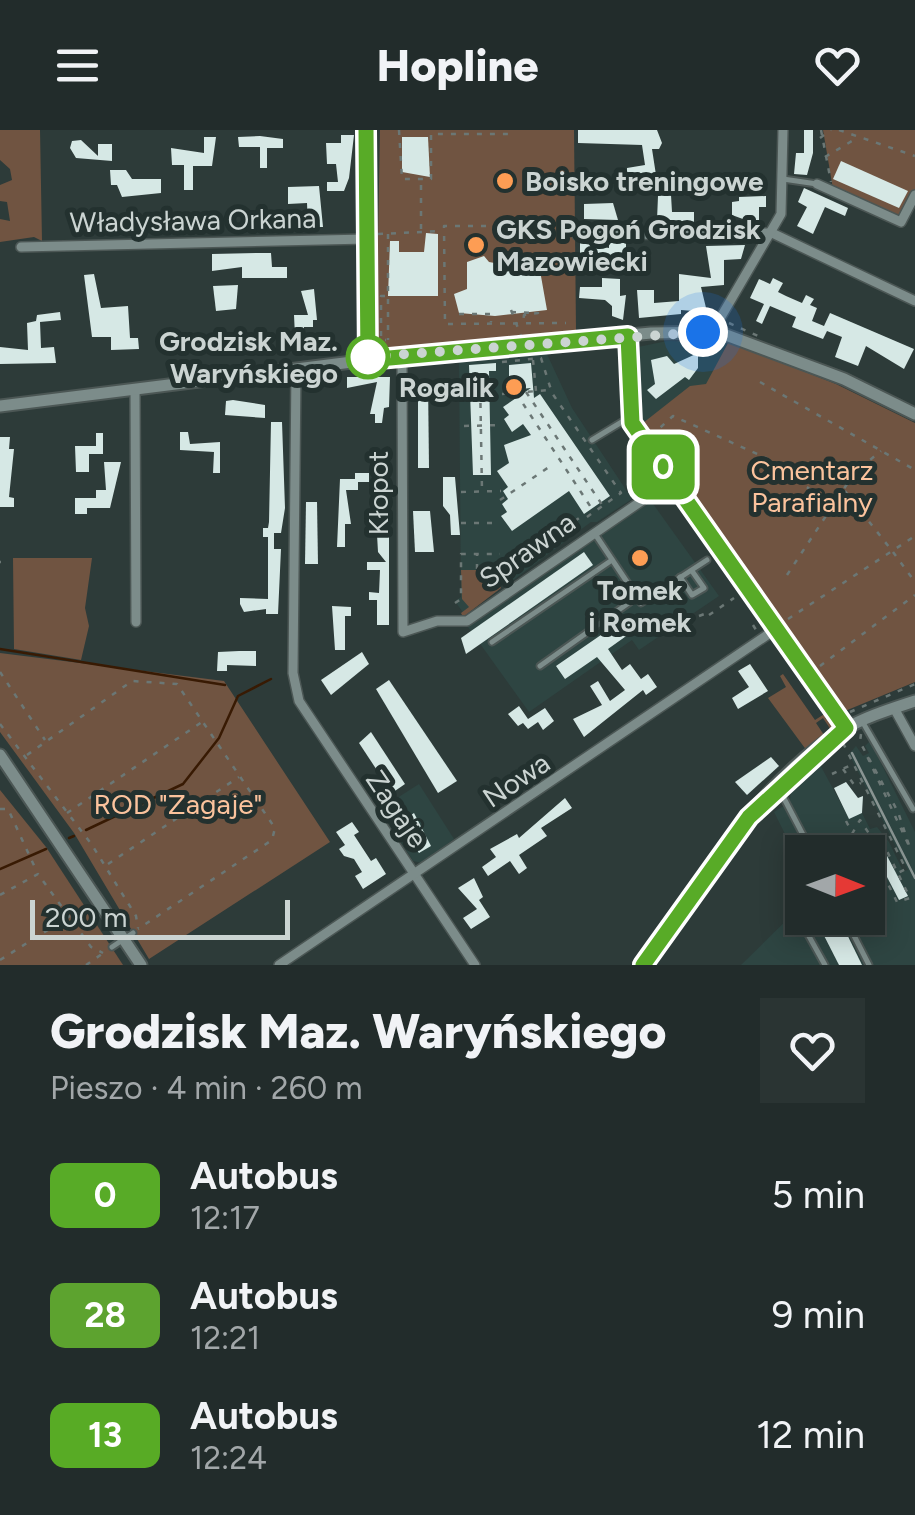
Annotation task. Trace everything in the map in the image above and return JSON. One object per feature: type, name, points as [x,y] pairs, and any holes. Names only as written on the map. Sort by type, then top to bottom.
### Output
[{"type":"street","points":[[366,130],[371,237],[368,360]]},
{"type":"street","points":[[718,332],[718,322],[781,214],[783,130]]},
{"type":"street","points":[[817,184],[901,222],[912,212],[915,195]]},
{"type":"street","points":[[577,235],[772,233],[915,301]]},
{"type":"street","name":"Władysława Orkana","points":[[21,246],[371,237]]},
{"type":"street","points":[[0,406],[368,360],[628,336],[718,332],[844,380],[915,414]]},
{"type":"street","points":[[628,336],[630,417],[776,628],[856,728]]},
{"type":"street","name":"Kłopot","points":[[400,629],[402,357]]},
{"type":"street","name":"Zagaje","points":[[296,370],[294,673],[303,708],[475,965]]},
{"type":"street","points":[[135,390],[136,622]]},
{"type":"street","name":"Sprawna","points":[[400,629],[467,621],[672,480]]},
{"type":"street","name":"Nowa","points":[[279,965],[416,877],[776,628]]},
{"type":"street","points":[[643,965],[739,830],[778,787],[909,694]]},
{"type":"street","points":[[894,708],[915,746]]},
{"type":"street","points":[[0,755],[132,934],[141,965]]},
{"type":"street","points":[[298,953],[306,965]]},
{"type":"lane","points":[[783,180],[817,184]]},
{"type":"lane","points":[[592,440],[630,417]]},
{"type":"lane","points":[[594,531],[640,603],[707,560]]},
{"type":"lane","points":[[492,642],[612,560]]},
{"type":"lane","points":[[680,577],[692,595],[704,588],[692,570]]},
{"type":"lane","points":[[540,666],[636,597]]},
{"type":"lane","points":[[856,728],[912,809]]},
{"type":"lane","points":[[778,787],[803,835]]},
{"type":"lane","points":[[112,947],[132,934]]},
{"type":"lane","points":[[809,935],[826,965]]},
{"type":"lane","points":[[854,935],[869,965]]},
{"type":"path","points":[[399,130],[399,177],[422,179],[431,179],[431,134],[509,134],[509,138]]},
{"type":"path","points":[[821,130],[833,191]]},
{"type":"path","points":[[820,138],[830,130]]},
{"type":"path","points":[[839,130],[915,156]]},
{"type":"path","points":[[824,158],[858,138]]},
{"type":"path","points":[[371,237],[421,234],[422,179]]},
{"type":"path","points":[[525,226],[444,226],[445,324],[566,323]]},
{"type":"path","points":[[421,230],[442,231]]},
{"type":"path","points":[[388,234],[388,296],[388,340],[381,340],[381,296],[388,296]]},
{"type":"path","points":[[445,262],[454,262]]},
{"type":"path","points":[[522,339],[511,311],[538,312],[524,315],[523,323]]},
{"type":"path","points":[[459,314],[491,314],[491,324]]},
{"type":"path","points":[[729,314],[731,324],[759,336]]},
{"type":"path","points":[[502,355],[549,352],[541,358],[502,362]]},
{"type":"path","points":[[541,358],[554,388],[551,390]]},
{"type":"path","points":[[532,359],[536,392]]},
{"type":"path","points":[[480,377],[482,492]]},
{"type":"path","points":[[760,382],[915,470]]},
{"type":"path","points":[[502,394],[551,390]]},
{"type":"path","points":[[500,573],[621,493],[551,390]]},
{"type":"path","points":[[526,392],[603,506]]},
{"type":"path","points":[[516,393],[594,512]]},
{"type":"path","points":[[647,438],[674,416],[766,458],[832,505]]},
{"type":"path","points":[[464,426],[501,425]]},
{"type":"path","points":[[642,426],[659,450]]},
{"type":"path","points":[[787,575],[856,472],[882,450]]},
{"type":"path","points":[[500,500],[549,467]]},
{"type":"path","points":[[844,490],[915,582]]},
{"type":"path","points":[[461,492],[500,491]]},
{"type":"path","points":[[661,492],[671,507]]},
{"type":"path","points":[[462,523],[500,523]]},
{"type":"path","points":[[788,620],[915,536]]},
{"type":"path","points":[[455,603],[461,599],[461,554],[500,554]]},
{"type":"path","points":[[476,569],[477,554]]},
{"type":"path","points":[[820,666],[915,595]]},
{"type":"path","points":[[699,616],[708,610],[710,614],[734,598]]},
{"type":"path","points":[[753,625],[759,634]]},
{"type":"path","points":[[0,672],[46,742]]},
{"type":"path","points":[[27,755],[138,678],[177,684],[276,834],[132,934]]},
{"type":"path","points":[[842,712],[909,694],[915,684]]},
{"type":"path","points":[[66,813],[203,721]]},
{"type":"path","points":[[0,724],[27,755],[105,866],[136,916],[132,934]]},
{"type":"path","points":[[856,728],[912,847],[867,756]]},
{"type":"path","points":[[815,760],[842,742],[906,869],[898,873]]},
{"type":"path","points":[[846,749],[860,742]]},
{"type":"path","points":[[832,774],[853,764]]},
{"type":"path","points":[[843,769],[854,786],[861,783]]},
{"type":"path","points":[[105,866],[240,776]]},
{"type":"path","points":[[0,809],[8,808],[20,827],[27,854],[38,874],[91,947],[102,953]]},
{"type":"path","points":[[852,834],[857,819],[870,835]]},
{"type":"path","points":[[846,821],[852,834]]},
{"type":"path","points":[[885,848],[910,896],[900,903],[885,876]]},
{"type":"path","points":[[0,895],[38,874]]},
{"type":"path","points":[[0,960],[71,915]]},
{"type":"path","points":[[86,965],[112,947]]},
{"type":"shaded area","points":[[667,341],[728,342],[706,386],[644,425],[639,417],[638,347]]},
{"type":"shaded area","points":[[546,352],[572,408],[632,499],[591,522],[512,581],[498,579],[498,591],[464,614],[455,601],[461,597],[459,360]]},
{"type":"shaded area","points":[[651,501],[719,596],[639,650],[632,640],[529,712],[468,627]]},
{"type":"shaded area","points":[[870,741],[915,832],[915,965],[741,965],[785,922],[785,935],[885,935],[885,837],[903,871],[908,870],[849,754],[856,746],[863,756],[869,753],[865,746]]},
{"type":"shaded area","points":[[818,761],[849,818],[862,813],[870,829],[877,827],[883,835],[786,835],[774,812],[790,802],[791,785]]},
{"type":"shaded area","points":[[419,784],[454,839],[422,863],[413,861],[380,809]]},
{"type":"green space","points":[[0,130],[40,130],[42,241],[34,237],[0,242],[0,219],[10,221],[7,202],[0,201],[0,185],[12,180],[10,169],[0,160]]},
{"type":"green space","name":"GKS Pogoń Grodzisk Mazowiecki","points":[[380,130],[574,130],[576,331],[380,350],[376,346]]},
{"type":"green space","points":[[823,130],[915,130],[915,193],[900,218],[833,189]]},
{"type":"green space","name":"Cmentarz Parafialny","points":[[724,340],[836,384],[915,423],[915,682],[845,711],[643,423],[690,386],[706,384],[728,343],[675,341]]},
{"type":"green space","points":[[13,558],[92,558],[85,608],[89,626],[81,660],[14,649]]},
{"type":"green space","points":[[461,570],[498,570],[487,578],[490,584],[498,579],[501,588],[463,617],[461,613],[469,607],[462,599]]},
{"type":"green space","name":"ROD \"Zagaje\"","points":[[0,653],[224,681],[330,842],[149,959],[74,833],[0,732]]},
{"type":"green space","points":[[783,674],[815,720],[826,713],[825,718],[834,725],[831,730],[823,718],[816,723],[824,735],[807,751],[768,698],[786,687],[780,676]]},
{"type":"green space","name":"ROD \"Zagaje\"","points":[[0,790],[46,847],[123,965],[0,965]]},
{"type":"building","points":[[578,130],[657,130],[662,143],[659,149],[652,149],[656,175],[627,176],[627,168],[645,165],[642,145],[578,143]]},
{"type":"building","points":[[804,130],[813,130],[813,153],[807,175],[794,174],[796,153],[804,153]]},
{"type":"building","points":[[341,135],[354,135],[349,178],[344,191],[327,191],[327,182],[338,182],[336,164],[327,164],[326,143],[341,143]]},
{"type":"building","points":[[204,137],[216,137],[212,166],[193,166],[193,190],[184,190],[184,165],[172,165],[171,148],[204,153]]},
{"type":"building","points":[[238,137],[283,139],[283,148],[267,148],[267,168],[260,168],[260,147],[239,147]]},
{"type":"building","name":"GKS Pogoń Grodzisk Mazowiecki","points":[[402,137],[428,137],[430,177],[402,172]]},
{"type":"building","points":[[81,140],[98,156],[98,144],[112,144],[112,161],[76,158],[70,148],[72,141]]},
{"type":"building","points":[[841,161],[908,191],[899,208],[833,179]]},
{"type":"building","points":[[110,170],[126,170],[132,179],[161,179],[161,193],[122,197],[117,185],[111,185]]},
{"type":"building","points":[[319,186],[323,227],[308,227],[307,203],[288,204],[288,187]]},
{"type":"building","points":[[804,188],[848,208],[845,216],[825,207],[813,234],[797,226],[807,207],[798,202]]},
{"type":"building","points":[[671,195],[672,212],[694,212],[694,226],[657,220],[658,196]]},
{"type":"building","points":[[766,196],[766,207],[759,207],[759,225],[732,215],[732,202],[739,201],[739,197]]},
{"type":"building","points":[[613,203],[618,220],[584,219],[584,204]]},
{"type":"building","points":[[241,211],[288,211],[288,228],[266,223],[241,225]]},
{"type":"building","points":[[426,233],[438,234],[438,296],[388,296],[390,241],[399,241],[399,252],[424,252]]},
{"type":"building","points":[[580,243],[609,248],[609,243],[626,243],[626,255],[607,255],[606,270],[596,271],[595,261],[580,262]]},
{"type":"building","points":[[745,245],[741,259],[724,260],[724,285],[701,287],[707,312],[681,310],[681,314],[639,318],[637,290],[654,290],[654,303],[679,301],[679,274],[711,278],[706,246]]},
{"type":"building","points":[[271,253],[272,267],[287,267],[287,278],[242,278],[242,267],[212,271],[212,254]]},
{"type":"building","points":[[484,256],[489,262],[506,265],[539,265],[547,310],[495,316],[459,313],[454,294],[467,289],[467,262]]},
{"type":"building","points":[[94,274],[101,308],[128,306],[130,338],[138,338],[139,349],[111,350],[111,337],[92,337],[84,275]]},
{"type":"building","points":[[602,278],[620,279],[620,296],[626,295],[623,320],[612,316],[612,306],[605,300],[579,298],[580,287],[602,287]]},
{"type":"building","points":[[773,278],[783,283],[778,292],[802,303],[806,295],[814,299],[810,305],[817,308],[812,321],[824,326],[830,313],[914,349],[904,369],[866,346],[858,366],[835,357],[842,337],[827,331],[823,339],[792,327],[796,317],[770,306],[762,324],[756,321],[764,304],[750,298],[759,279],[770,284]]},
{"type":"building","points":[[238,285],[236,309],[216,311],[213,286]]},
{"type":"building","points":[[314,289],[317,320],[313,320],[313,327],[304,327],[304,336],[295,336],[294,315],[308,315],[301,291]]},
{"type":"building","points":[[60,312],[61,320],[40,322],[41,348],[54,347],[56,363],[0,364],[0,347],[28,350],[27,323],[36,321],[37,315]]},
{"type":"building","points":[[698,353],[698,368],[689,380],[685,377],[656,399],[647,390],[655,384],[651,360],[667,356],[674,364]]},
{"type":"building","points":[[496,363],[496,371],[489,371],[491,475],[473,475],[469,365]]},
{"type":"building","points":[[531,363],[534,398],[540,394],[610,496],[584,514],[569,491],[512,531],[501,516],[507,512],[502,504],[508,499],[503,491],[508,487],[497,471],[509,463],[504,445],[531,435],[523,424],[512,432],[504,419],[509,415],[503,407],[531,388],[509,390],[509,365]]},
{"type":"building","points":[[366,371],[366,377],[390,377],[389,407],[384,408],[382,423],[375,423],[375,414],[370,414],[377,382],[347,388],[347,377],[360,377],[359,372]]},
{"type":"building","points":[[418,380],[428,380],[429,468],[418,468]]},
{"type":"building","points":[[226,401],[265,405],[265,418],[225,415]]},
{"type":"building","points":[[271,422],[282,422],[285,508],[281,533],[274,533],[274,549],[281,549],[278,614],[266,614],[266,609],[244,612],[240,604],[240,598],[268,599],[268,537],[263,537],[263,528],[268,528],[269,522]]},
{"type":"building","points":[[180,432],[188,432],[190,444],[220,442],[220,473],[213,473],[214,452],[180,450]]},
{"type":"building","points":[[96,433],[103,433],[103,454],[89,454],[89,472],[76,472],[75,446],[96,446]]},
{"type":"building","points":[[0,437],[10,437],[9,449],[14,449],[9,497],[14,498],[14,507],[0,507]]},
{"type":"building","points":[[104,462],[121,462],[110,508],[87,508],[87,514],[75,514],[75,498],[96,498],[96,490],[106,490]]},
{"type":"building","points":[[355,473],[369,473],[369,482],[358,482],[358,490],[346,490],[351,524],[345,524],[345,547],[337,547],[340,479],[355,479]]},
{"type":"building","points":[[443,477],[455,477],[460,535],[451,535],[450,515],[443,506]]},
{"type":"building","points":[[306,502],[317,502],[318,564],[305,564]]},
{"type":"building","points":[[413,511],[430,511],[434,552],[415,552]]},
{"type":"building","points":[[376,517],[389,517],[389,625],[377,625],[377,600],[369,600],[369,592],[379,593],[380,570],[367,570],[367,562],[386,562],[378,552]]},
{"type":"building","points":[[584,552],[593,565],[466,654],[461,638]]},
{"type":"building","points":[[332,606],[351,607],[351,616],[345,616],[345,650],[335,650]]},
{"type":"building","points":[[627,617],[636,629],[608,649],[622,670],[630,664],[641,679],[648,674],[657,687],[646,695],[643,690],[584,737],[573,719],[602,705],[590,686],[598,681],[610,701],[625,690],[597,657],[565,679],[556,666]]},
{"type":"building","points":[[256,651],[256,666],[227,665],[227,671],[217,671],[218,652]]},
{"type":"building","points":[[362,652],[369,664],[331,695],[321,680]]},
{"type":"building","points":[[750,664],[768,691],[738,709],[732,698],[749,687],[738,671]]},
{"type":"building","points":[[389,680],[457,781],[438,793],[376,689]]},
{"type":"building","points":[[519,706],[528,719],[545,708],[554,721],[543,730],[538,722],[528,729],[523,723],[518,726],[508,714]]},
{"type":"building","points":[[371,732],[405,784],[392,793],[359,743]]},
{"type":"building","points":[[771,757],[779,766],[747,795],[735,782]]},
{"type":"building","points":[[846,782],[858,798],[863,796],[862,813],[849,819],[834,788]]},
{"type":"building","points":[[565,798],[572,808],[541,828],[547,836],[519,855],[527,868],[519,874],[510,861],[488,876],[482,867],[496,857],[490,849],[517,834],[519,838]]},
{"type":"building","points":[[414,813],[431,846],[419,853],[398,824]]},
{"type":"building","points":[[352,822],[359,832],[354,835],[371,861],[376,858],[386,874],[363,889],[355,876],[362,872],[354,859],[344,856],[339,849],[345,845],[336,832]]},
{"type":"building","points":[[885,852],[908,896],[899,900],[885,873]]},
{"type":"building","points":[[474,878],[483,897],[479,900],[490,917],[471,929],[463,918],[477,909],[458,888]]},
{"type":"building","points":[[824,935],[847,935],[862,965],[839,965]]},
{"type":"waterway","points":[[0,649],[225,685]]},
{"type":"waterway","points":[[86,830],[183,784],[219,738],[238,696],[271,679]]},
{"type":"waterway","points":[[69,838],[74,836]]},
{"type":"waterway","points":[[0,869],[46,849]]},
{"type":"railway","points":[[852,753],[915,878]]},
{"type":"bus line","name":"0","points":[[366,130],[368,360],[628,336],[632,423],[846,728],[749,817],[643,965]]},
{"type":"place","name":"Boisko treningowe","points":[[505,181]]},
{"type":"place","name":"GKS Pogoń Grodzisk Mazowiecki","points":[[476,245]]},
{"type":"place","name":"Grodzisk Maz. Waryńskiego","points":[[368,357]]},
{"type":"place","name":"Rogalik","points":[[514,387]]},
{"type":"place","name":"Tomek i Romek","points":[[640,558]]},
{"type":"route","points":[[368,357],[703,332]]}]
